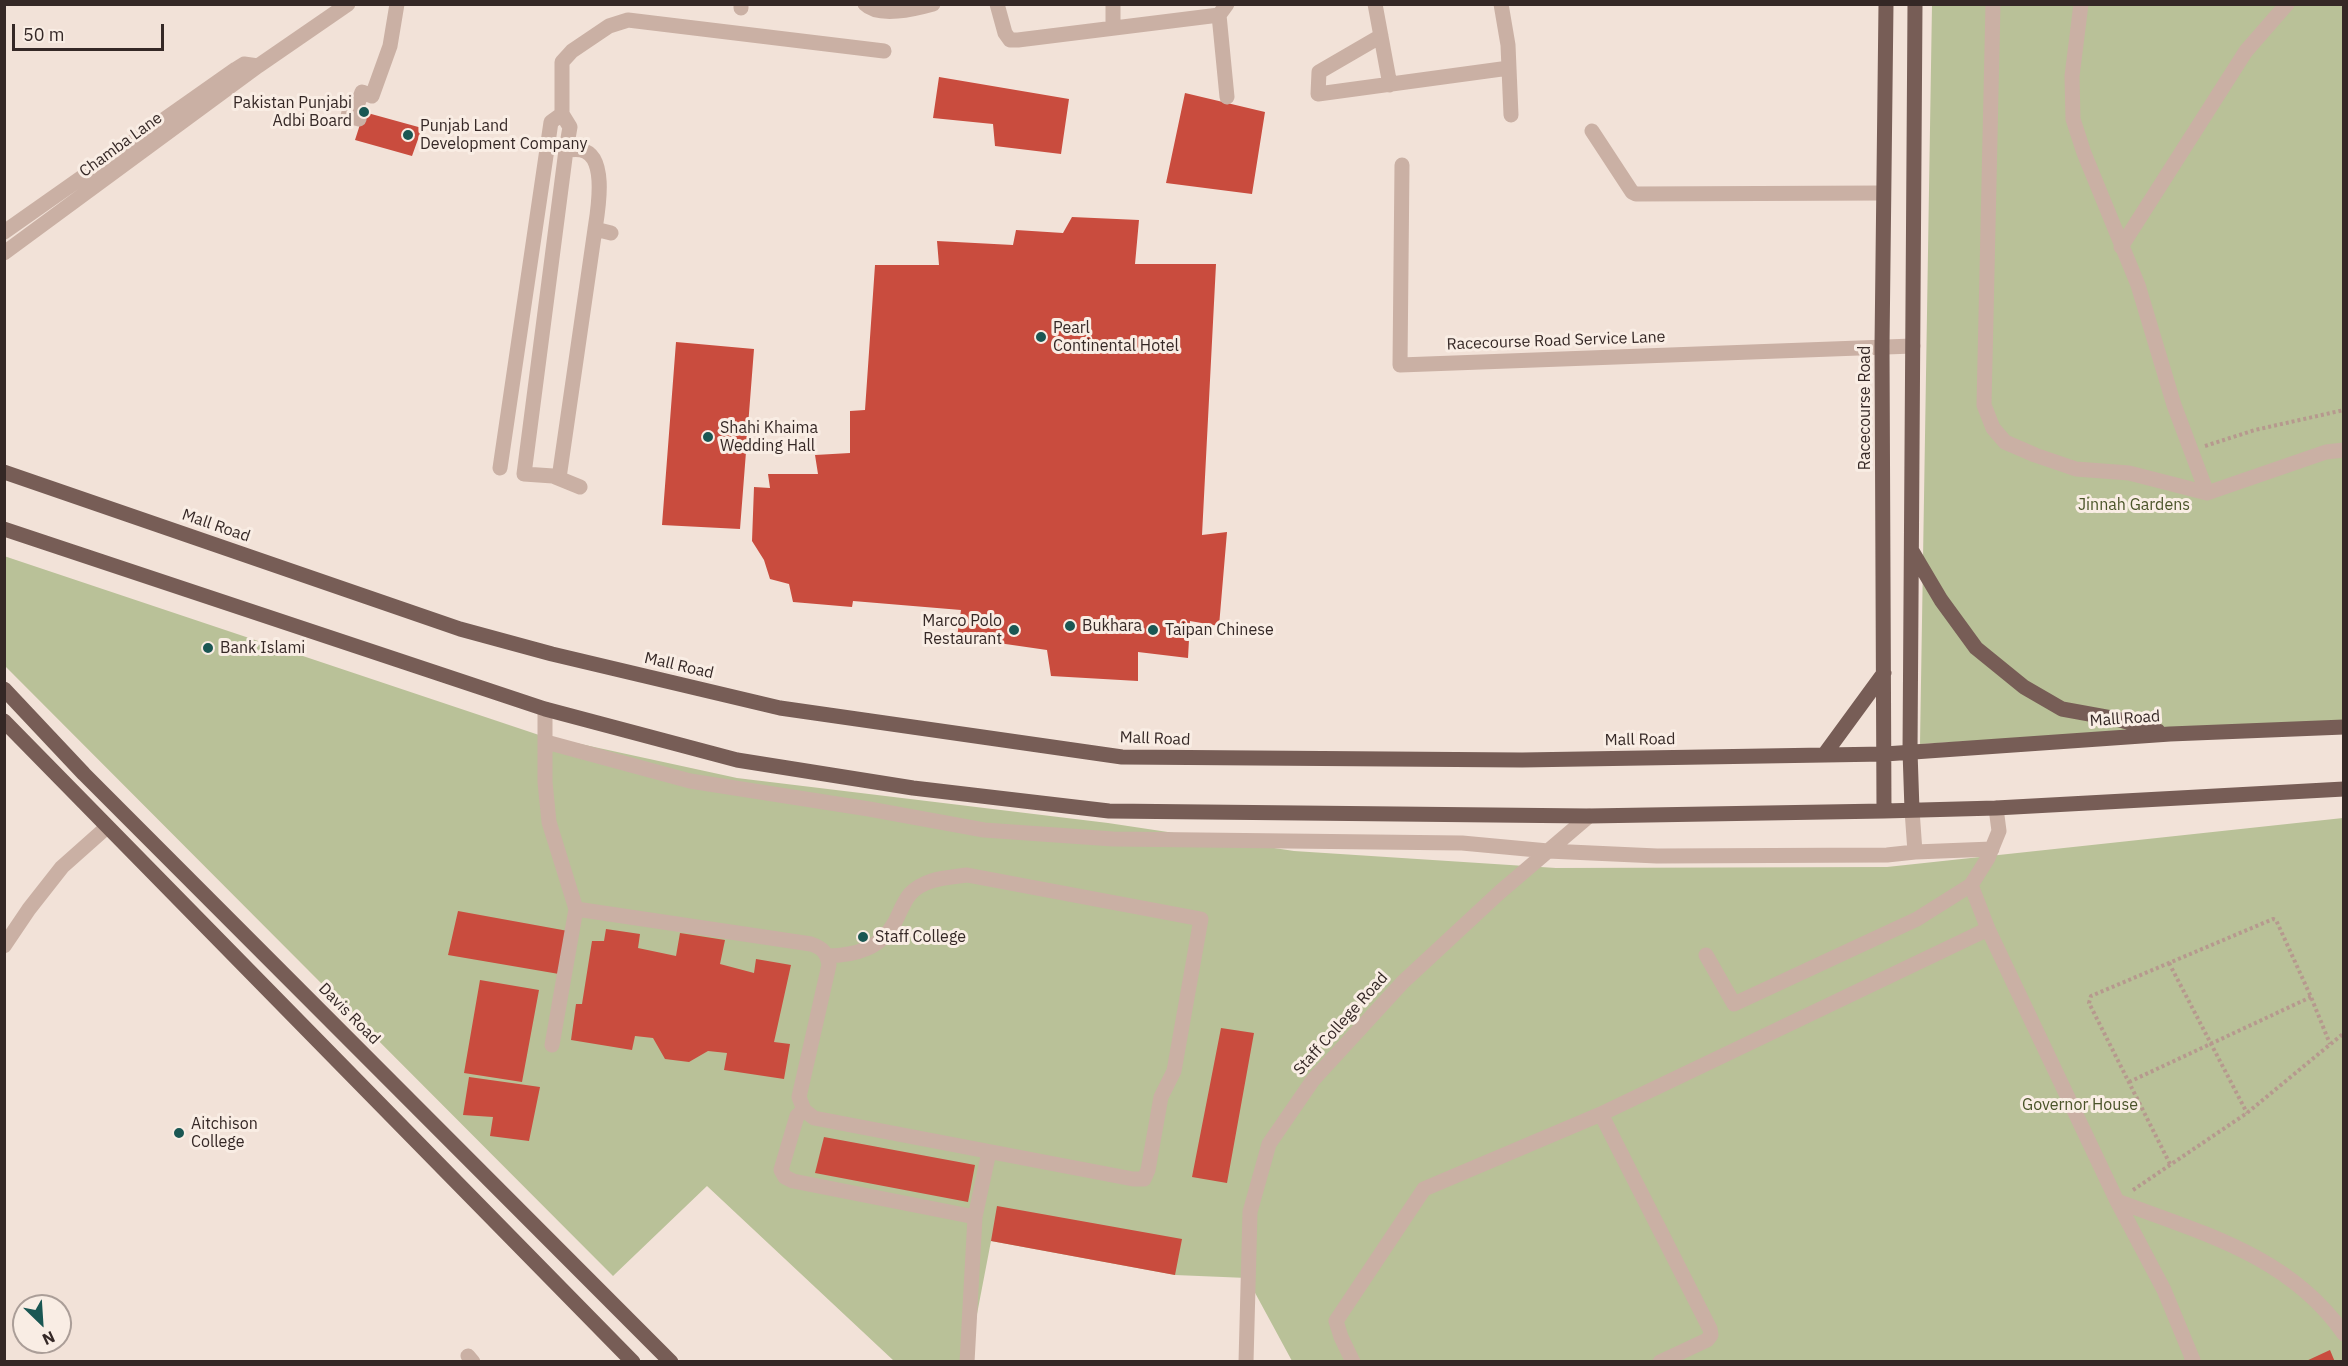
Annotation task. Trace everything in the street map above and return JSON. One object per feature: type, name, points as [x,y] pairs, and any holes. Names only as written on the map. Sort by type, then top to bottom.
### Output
[{"type":"main road","name":"Racecourse Road","points":[[1884,811],[1882,346],[1886,4]]},
{"type":"main road","points":[[1912,810],[1910,752],[1915,4]]},
{"type":"main road","name":"Mall Road","points":[[4,472],[460,629],[552,654],[780,708],[1122,757],[1488,760],[1885,754],[2170,734],[2343,727]]},
{"type":"main road","points":[[4,529],[545,709],[737,760],[913,788],[1109,811],[1589,816],[1884,811],[1996,808],[2343,789]]},
{"type":"main road","points":[[1912,551],[1941,600],[1976,648],[2024,687],[2062,709],[2117,719],[2170,734]]},
{"type":"main road","points":[[1824,755],[1884,674]]},
{"type":"main road","name":"Davis Road","points":[[4,689],[109,799],[671,1362]]},
{"type":"main road","points":[[4,721],[633,1362]]},
{"type":"street","name":"Chamba Lane","points":[[4,253],[258,66],[348,4]]},
{"type":"street","points":[[359,119],[348,116],[351,104],[357,106],[362,92],[372,96],[390,46],[397,4]]},
{"type":"street","points":[[865,4],[871,9],[902,12],[933,4]]},
{"type":"street","points":[[997,4],[1005,33],[1010,40],[1113,28],[1223,10],[1227,97]]},
{"type":"street","points":[[1113,4],[1113,28]]},
{"type":"street","points":[[1375,4],[1390,85]]},
{"type":"street","points":[[1501,4],[1508,45],[1511,115]]},
{"type":"street","points":[[1993,4],[1984,405],[1993,428],[2005,442],[2076,469],[2129,473],[2207,493],[2326,452],[2343,450]]},
{"type":"street","points":[[2081,4],[2072,76],[2073,119],[2084,153],[2138,285],[2174,405],[2207,493]]},
{"type":"street","points":[[2121,247],[2246,51],[2287,4]]},
{"type":"street","points":[[580,487],[559,478],[524,474],[570,127],[562,114],[562,63],[572,51],[609,27],[628,20],[884,51]]},
{"type":"street","points":[[1381,36],[1319,72],[1318,94],[1509,68]]},
{"type":"street","name":"Chamba Lane","points":[[4,232],[236,69],[244,64],[258,66]]},
{"type":"street","points":[[500,468],[551,123],[562,114]]},
{"type":"street","points":[[1592,132],[1632,192],[1636,194],[1883,193]]},
{"type":"street","points":[[559,478],[600,192],[597,169],[592,156],[582,150],[566,150]]},
{"type":"street","name":"Racecourse Road Service Lane","points":[[1402,165],[1400,365],[1913,346]]},
{"type":"street","points":[[595,229],[611,233]]},
{"type":"street","points":[[545,709],[545,782],[549,822],[576,909],[552,1045]]},
{"type":"street","points":[[546,742],[690,781],[869,809],[984,830],[1113,839],[1462,843],[1548,851],[1657,856],[1887,855],[1992,849]]},
{"type":"street","points":[[1706,955],[1734,1004],[1917,919],[1971,885],[1992,849],[1999,831],[1996,808]]},
{"type":"street","points":[[1912,810],[1915,852]]},
{"type":"street","name":"Staff College Road","points":[[1246,1362],[1250,1212],[1269,1144],[1313,1080],[1403,982],[1500,892],[1589,816]]},
{"type":"street","points":[[4,946],[62,867],[107,827]]},
{"type":"street","points":[[576,909],[811,944],[821,948],[828,956],[829,965],[799,1097],[804,1110],[814,1118],[1133,1179],[1144,1179],[1148,1170],[1161,1097],[1174,1071],[1201,919],[967,875],[930,880],[910,894],[891,930],[869,949],[850,956],[828,956]]},
{"type":"street","points":[[1971,885],[1988,929],[2117,1201],[2164,1290],[2193,1361]]},
{"type":"street","points":[[1353,1362],[1336,1321],[1424,1189],[1601,1114],[1988,929]]},
{"type":"street","points":[[804,1110],[797,1116],[781,1170],[785,1177],[793,1181],[975,1217]]},
{"type":"street","points":[[1601,1114],[1710,1329],[1711,1335],[1707,1340],[1660,1362]]},
{"type":"street","points":[[967,1362],[975,1217],[989,1152]]},
{"type":"street","points":[[2117,1201],[2246,1250],[2300,1285],[2324,1309],[2343,1334]]},
{"type":"path","points":[[2192,451],[2255,430],[2343,410]]},
{"type":"path","points":[[2170,1164],[2089,999],[2273,919],[2276,920],[2330,1044]]},
{"type":"path","points":[[2169,963],[2247,1113]]},
{"type":"path","points":[[2129,1082],[2311,997]]},
{"type":"path","points":[[2117,1201],[2247,1113],[2343,1033]]},
{"type":"green space","name":"Jinnah Gardens","points":[[1932,5],[2343,5],[2343,720],[1920,744]]},
{"type":"green space","name":"Governor House","points":[[4,556],[539,735],[737,778],[1108,823],[1294,851],[1556,868],[1887,867],[2343,818],[2343,1361],[1292,1361],[1247,1278],[1175,1275],[991,1241],[968,1361],[894,1361],[707,1186],[613,1276],[5,666]]},
{"type":"building","points":[[939,77],[1069,99],[1061,154],[995,146],[993,124],[933,118]]},
{"type":"building","points":[[1185,93],[1265,112],[1252,194],[1166,183]]},
{"type":"building","points":[[364,112],[422,128],[412,156],[355,140]]},
{"type":"building","name":"Pearl Continental Hotel","points":[[1072,217],[1139,220],[1135,264],[1216,264],[1202,535],[1227,532],[1219,626],[1190,621],[1188,658],[1138,652],[1138,681],[1051,676],[1047,650],[957,637],[961,610],[853,601],[852,607],[793,602],[789,584],[770,579],[764,560],[752,541],[754,487],[770,488],[768,474],[818,474],[815,455],[850,453],[850,411],[865,410],[875,265],[939,265],[937,241],[1013,245],[1016,230],[1063,233]]},
{"type":"building","name":"Shahi Khaima Wedding Hall","points":[[676,342],[754,349],[740,529],[662,525]]},
{"type":"building","points":[[458,911],[568,931],[559,974],[448,955]]},
{"type":"building","points":[[606,929],[640,934],[638,948],[676,956],[680,933],[725,940],[720,964],[754,973],[756,959],[791,965],[774,1042],[790,1044],[784,1079],[724,1070],[727,1053],[708,1051],[689,1062],[665,1059],[653,1038],[635,1036],[632,1050],[571,1040],[576,1004],[582,1004],[592,941],[604,941]]},
{"type":"building","points":[[480,980],[539,990],[522,1082],[464,1073]]},
{"type":"building","points":[[1221,1028],[1254,1033],[1227,1183],[1192,1177]]},
{"type":"building","points":[[469,1077],[540,1087],[529,1141],[490,1136],[493,1117],[463,1115]]},
{"type":"building","points":[[824,1137],[975,1165],[968,1202],[815,1173]]},
{"type":"building","points":[[997,1206],[1182,1239],[1175,1275],[991,1241]]},
{"type":"building","points":[[2330,1350],[2335,1362],[2304,1362]]},
{"type":"place","name":"Pakistan Punjabi Adbi Board","points":[[364,112]]},
{"type":"place","name":"Punjab Land Development Company","points":[[408,135]]},
{"type":"place","name":"Pearl Continental Hotel","points":[[1041,337]]},
{"type":"place","name":"Shahi Khaima Wedding Hall","points":[[708,437]]},
{"type":"place","name":"Bukhara","points":[[1070,626]]},
{"type":"place","name":"Marco Polo Restaurant","points":[[1014,630]]},
{"type":"place","name":"Taipan Chinese","points":[[1153,630]]},
{"type":"place","name":"Bank Islami","points":[[208,648]]},
{"type":"place","name":"Staff College","points":[[863,937]]},
{"type":"place","name":"Aitchison College","points":[[179,1133]]}]
